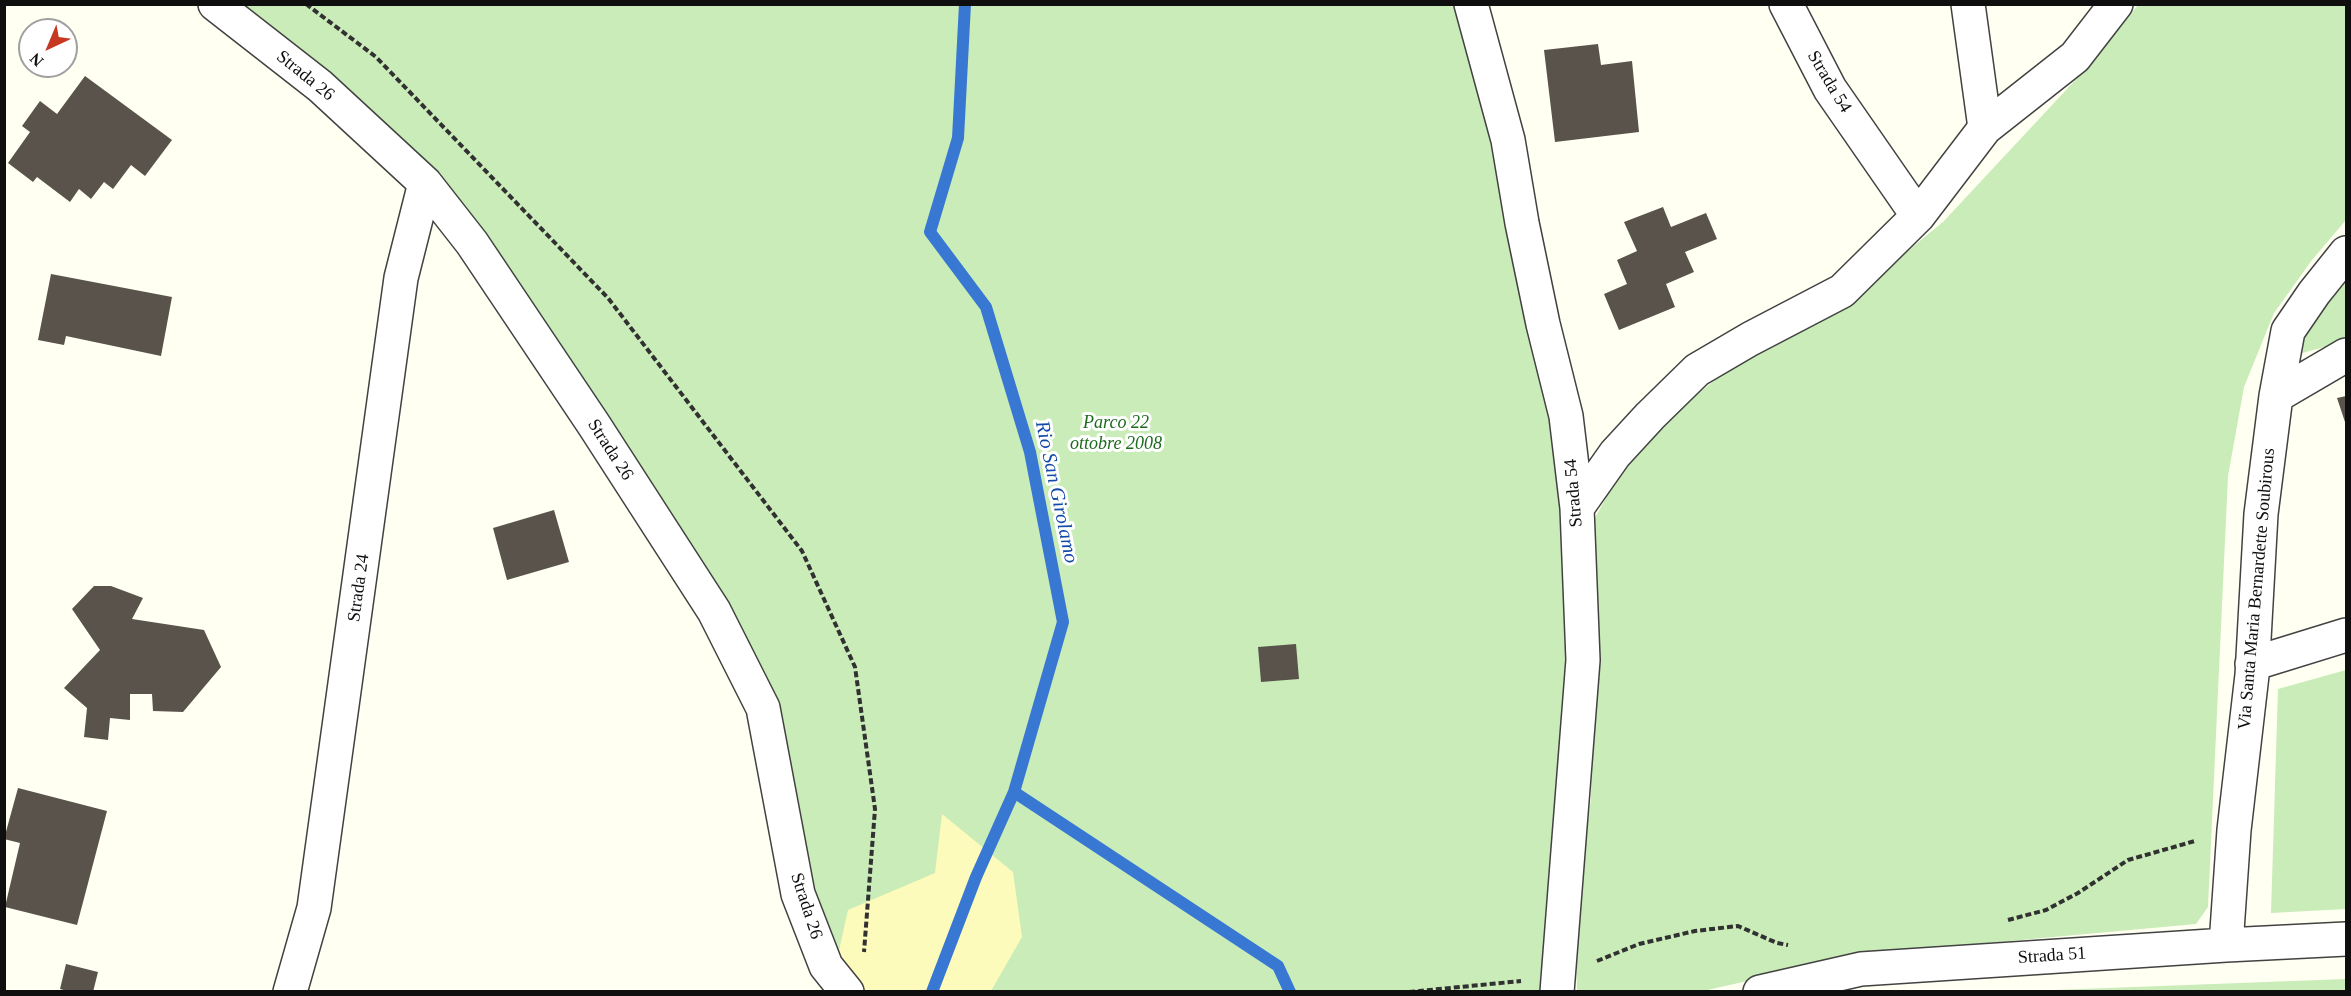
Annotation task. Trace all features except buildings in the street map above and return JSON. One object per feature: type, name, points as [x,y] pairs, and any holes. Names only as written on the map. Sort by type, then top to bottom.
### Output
[{"type":"street","name":"Strada 26","points":[[215,4],[320,86],[425,183],[472,243],[594,425],[714,611],[763,708],[798,894],[826,966],[848,992]]},
{"type":"street","name":"Strada 54","points":[[1470,4],[1508,141],[1541,313],[1566,416],[1577,508],[1583,660],[1557,988]]},
{"type":"street","name":"Strada 54","points":[[1786,4],[1830,89],[1918,216]]},
{"type":"street","points":[[1968,4],[1984,128]]},
{"type":"street","points":[[1577,508],[1615,454],[1697,370],[1750,339],[1842,291],[1918,216],[1984,128],[2075,57],[2116,4]]},
{"type":"street","name":"Strada 24","points":[[290,992],[314,908],[401,278],[425,183]]},
{"type":"street","name":"Via Santa Maria Bernardette Soubirous","points":[[2226,945],[2234,830],[2252,664],[2261,514],[2276,396],[2288,331],[2314,293],[2346,253]]},
{"type":"street","points":[[2276,396],[2346,355]]},
{"type":"street","points":[[2252,664],[2346,634]]},
{"type":"street","name":"Strada 51","points":[[1760,992],[1861,969],[2346,939]]},
{"type":"path","points":[[306,4],[376,57],[608,298],[802,551],[855,667],[875,809],[863,957]]},
{"type":"path","points":[[2007,920],[2046,910],[2078,893],[2128,860],[2234,830]]},
{"type":"path","points":[[1409,992],[1512,980],[1557,988],[1584,966],[1639,944],[1738,926],[1789,946]]},
{"type":"green space","name":"Parco 22 ottobre 2008","points":[[241,5],[1456,5],[1492,142],[1573,519],[1556,991],[862,991],[836,964],[804,884],[776,707],[483,240]]},
{"type":"green space","points":[[2138,5],[2346,5],[2346,220],[2312,260],[2274,313],[2244,387],[2228,476],[2208,907],[2196,924],[1867,954],[1703,991],[1577,992],[1575,913],[1591,799],[1593,619],[1590,527],[1619,474],[1649,439],[1688,401],[1745,357],[1824,319],[1943,222],[2080,75]]},
{"type":"green space","points":[[2346,277],[2346,336],[2335,344],[2295,355],[2296,333]]},
{"type":"green space","points":[[2346,670],[2346,909],[2271,913],[2278,689]]},
{"type":"green space","points":[[2346,979],[2346,992],[2028,991]]},
{"type":"sand","points":[[942,814],[1013,872],[1022,937],[991,991],[862,991],[836,964],[848,910],[935,873]]},
{"type":"waterway","name":"Rio San Girolamo","points":[[932,992],[976,877],[1014,792],[1063,622],[1030,452],[986,307],[930,232],[958,138],[965,4]]},
{"type":"waterway","points":[[1014,792],[1278,966],[1290,992]]}]
